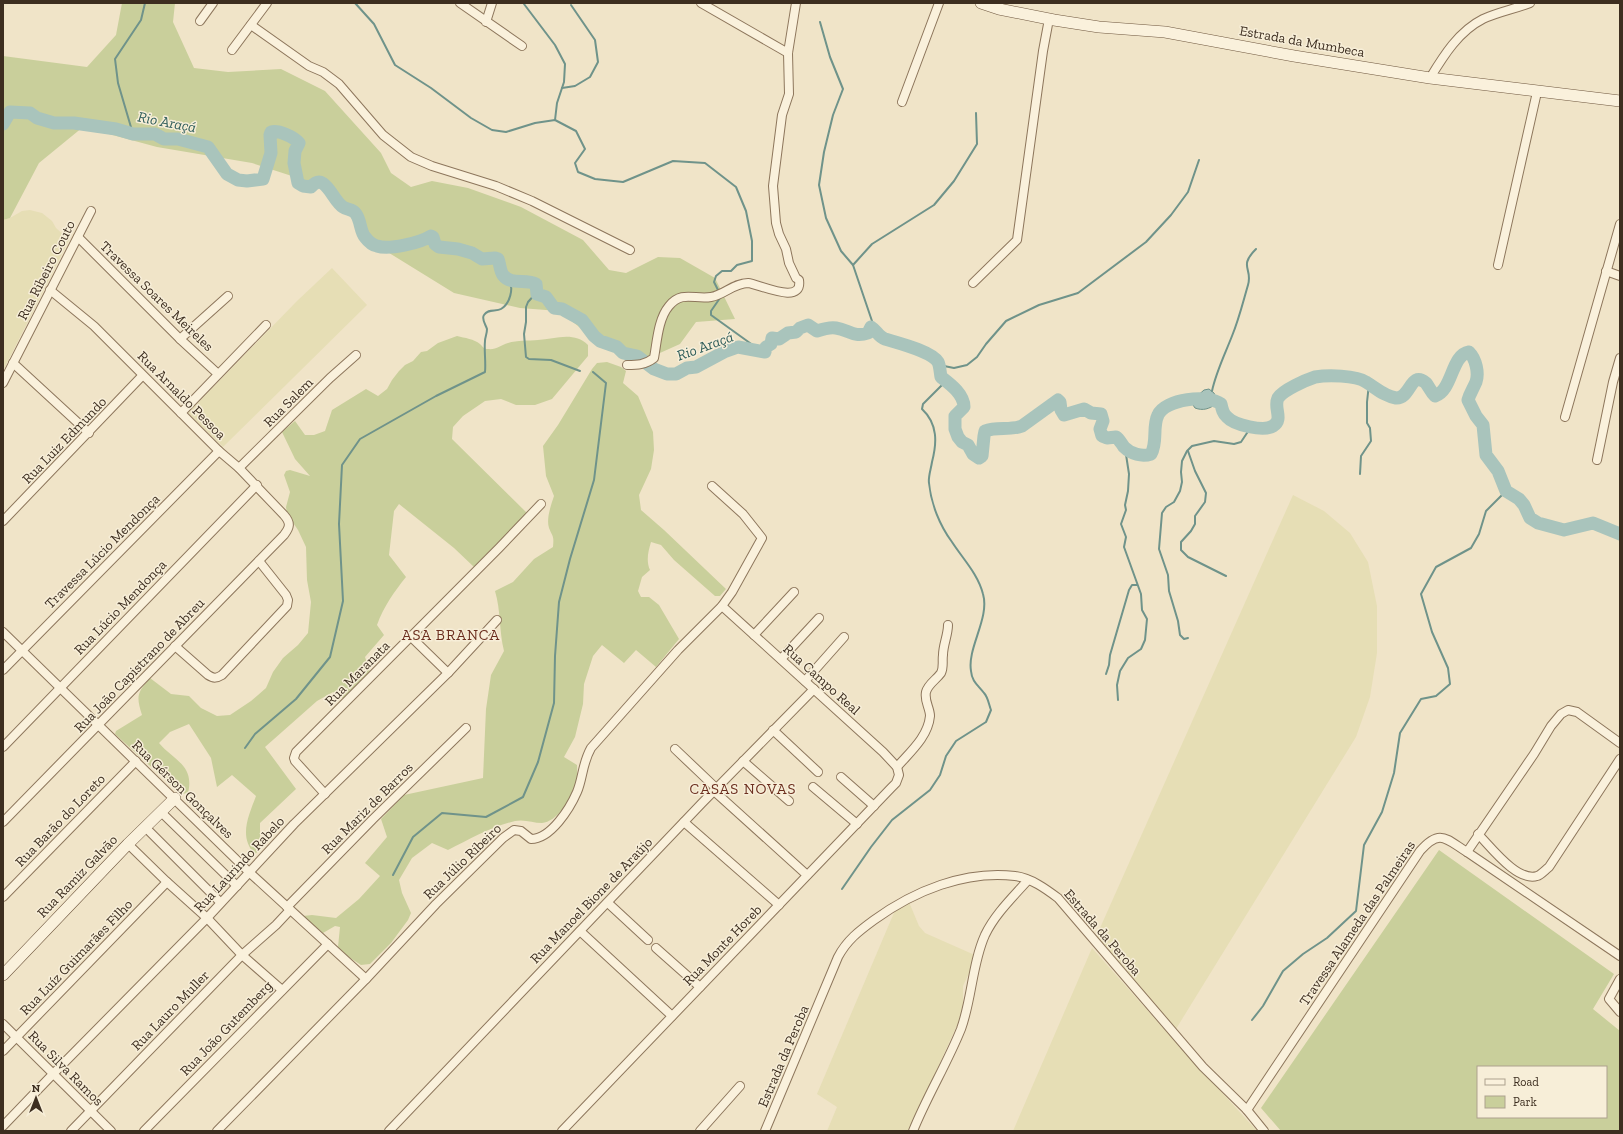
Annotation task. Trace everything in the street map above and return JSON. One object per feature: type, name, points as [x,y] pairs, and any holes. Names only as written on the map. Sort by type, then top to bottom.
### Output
[{"type":"main road","name":"Estrada da Mumbeca","points":[[981,3],[999,9],[1049,19],[1099,27],[1172,33],[1294,56],[1430,78],[1620,101]]},
{"type":"main road","name":"Rua Ramiz Galvão","points":[[3,975],[128,844],[175,798]]},
{"type":"street","points":[[200,21],[213,3]]},
{"type":"street","points":[[232,50],[267,3]]},
{"type":"street","points":[[460,3],[522,46]]},
{"type":"street","points":[[486,22],[492,3]]},
{"type":"street","points":[[701,3],[788,53]]},
{"type":"street","points":[[627,364],[638,365],[654,358],[664,315],[669,306],[677,299],[692,295],[705,298],[715,296],[743,284],[755,285],[784,293],[796,290],[799,287],[799,280],[796,278],[788,263],[786,250],[776,223],[773,186],[782,115],[788,94],[788,53],[796,3]]},
{"type":"street","points":[[902,102],[939,3]]},
{"type":"street","points":[[1430,78],[1455,41],[1470,28],[1483,19],[1530,3]]},
{"type":"street","points":[[973,283],[1016,240],[1043,50],[1049,19]]},
{"type":"street","points":[[251,25],[309,66],[323,72],[339,84],[384,135],[411,157],[432,166],[496,186],[532,201],[630,250]]},
{"type":"street","points":[[1498,265],[1537,92]]},
{"type":"street","name":"Rua Ribeiro Couto","points":[[3,384],[91,211]]},
{"type":"street","points":[[1565,417],[1620,224]]},
{"type":"street","name":"Travessa Soares Meireles","points":[[78,237],[180,339],[218,374]]},
{"type":"street","points":[[1606,270],[1620,276]]},
{"type":"street","name":"Rua Arnaldo Pessoa","points":[[50,290],[94,326],[142,376],[256,485],[290,523]]},
{"type":"street","points":[[180,339],[228,296]]},
{"type":"street","points":[[181,413],[266,326]]},
{"type":"street","name":"Rua Salem","points":[[239,468],[356,355]]},
{"type":"street","points":[[1597,460],[1613,382],[1620,358]]},
{"type":"street","points":[[13,363],[89,433]]},
{"type":"street","name":"Rua Luiz Edmundo","points":[[3,521],[142,376]]},
{"type":"street","name":"Travessa Lúcio Mendonça","points":[[3,670],[219,450]]},
{"type":"street","name":"Rua Lúcio Mendonça","points":[[3,747],[256,485]]},
{"type":"street","points":[[712,486],[743,514],[762,538],[722,606]]},
{"type":"street","name":"Rua Maranata","points":[[325,794],[297,764],[294,755],[541,504]]},
{"type":"street","name":"Rua João Capistrano de Abreu","points":[[3,822],[284,535],[288,530],[290,523]]},
{"type":"street","points":[[175,646],[208,676],[217,678],[222,675],[287,606],[288,600],[286,595],[259,561]]},
{"type":"street","points":[[754,635],[794,592]]},
{"type":"street","name":"Rua Campo Real","points":[[722,606],[883,752],[897,767],[899,775]]},
{"type":"street","name":"Rua Júlio Ribeiro","points":[[217,1131],[366,979],[426,914],[510,832],[517,830],[531,839],[534,839],[550,830],[569,808],[578,791],[584,762],[591,748],[673,656],[722,606]]},
{"type":"street","points":[[781,659],[820,618]]},
{"type":"street","name":"Rua Laurindo Rabelo","points":[[3,1126],[206,918],[294,824],[448,673],[497,620]]},
{"type":"street","points":[[897,767],[919,742],[928,727],[930,714],[926,702],[926,691],[941,672],[948,625]]},
{"type":"street","name":"Rua Gérson Gonçalves","points":[[3,632],[175,798],[249,872],[366,979]]},
{"type":"street","points":[[410,636],[448,673]]},
{"type":"street","points":[[805,680],[844,637]]},
{"type":"street","name":"Rua Manoel Bione de Araújo","points":[[389,1131],[608,903],[715,789],[814,689]]},
{"type":"street","points":[[1467,852],[1534,754],[1556,718],[1565,711],[1577,712],[1620,743]]},
{"type":"street","name":"Rua Mariz de Barros","points":[[288,908],[372,819],[466,728]]},
{"type":"street","points":[[773,730],[818,772]]},
{"type":"street","points":[[675,749],[715,789],[807,875]]},
{"type":"street","points":[[1478,834],[1517,873],[1526,876],[1538,876],[1549,867],[1620,759]]},
{"type":"street","name":"Rua Barão do Loreto","points":[[3,897],[136,760]]},
{"type":"street","points":[[742,761],[790,801]]},
{"type":"street","name":"Rua Monte Horeb","points":[[562,1131],[896,783],[899,775]]},
{"type":"street","points":[[841,777],[874,806]]},
{"type":"street","points":[[813,787],[857,824]]},
{"type":"street","points":[[161,812],[236,886]]},
{"type":"street","points":[[684,822],[779,905]]},
{"type":"street","points":[[145,827],[220,902]]},
{"type":"street","name":"Travessa Alameda das Palmeiras","points":[[1247,1110],[1420,851],[1429,841],[1436,837],[1445,838],[1467,852],[1620,956]]},
{"type":"street","points":[[128,844],[206,918],[242,955],[282,990]]},
{"type":"street","name":"Estrada da Peroba","points":[[765,1131],[838,957],[847,942],[886,911],[932,887],[983,876],[1017,876],[1046,888],[1058,898],[1203,1067],[1247,1110],[1264,1131]]},
{"type":"street","points":[[913,1131],[961,1028],[968,1007],[972,982],[985,936],[1004,907],[1028,880]]},
{"type":"street","name":"Rua Luíz Guimarães Filho","points":[[3,1051],[167,882]]},
{"type":"street","points":[[608,903],[648,940]]},
{"type":"street","name":"Rua Lauro Muller","points":[[71,1131],[242,955],[276,925],[288,908]]},
{"type":"street","points":[[580,932],[672,1016]]},
{"type":"street","name":"Rua João Gutemberg","points":[[144,1131],[328,944]]},
{"type":"street","points":[[656,948],[700,987]]},
{"type":"street","points":[[1620,979],[1609,999],[1620,1012]]},
{"type":"street","name":"Rua Silva Ramos","points":[[3,1024],[111,1131]]},
{"type":"street","points":[[700,1131],[740,1086]]},
{"type":"shaded area","points":[[30,210],[42,213],[52,221],[56,228],[69,240],[3,371],[3,220],[22,211]]},
{"type":"shaded area","points":[[332,268],[367,305],[223,447],[188,413],[297,301]]},
{"type":"shaded area","points":[[1293,495],[1324,511],[1350,533],[1368,562],[1377,606],[1377,653],[1370,697],[1356,737],[1176,1029],[1096,937]]},
{"type":"shaded area","points":[[909,902],[919,926],[925,933],[977,956],[963,986],[963,1012],[909,1131],[827,1131],[837,1107],[817,1094],[896,908]]},
{"type":"shaded area","points":[[1092,948],[1172,1038],[1257,1131],[1013,1131]]},
{"type":"green space","points":[[122,3],[175,3],[173,22],[194,68],[228,72],[281,69],[325,91],[381,153],[391,173],[411,187],[432,181],[468,188],[521,207],[583,240],[609,270],[626,273],[658,257],[680,258],[715,278],[735,319],[696,322],[680,344],[651,357],[602,345],[559,311],[520,308],[454,293],[373,243],[332,189],[252,163],[157,147],[83,127],[39,163],[10,218],[3,220],[3,56],[87,67],[116,35]]},
{"type":"green space","points":[[457,336],[478,342],[487,349],[496,348],[515,341],[571,337],[577,338],[588,345],[588,356],[552,399],[535,405],[516,405],[501,399],[485,401],[463,416],[453,427],[452,439],[527,513],[474,567],[454,548],[399,504],[394,511],[389,555],[406,577],[397,588],[377,625],[384,635],[365,657],[370,672],[344,699],[333,692],[317,701],[265,747],[296,789],[260,823],[260,839],[264,846],[255,854],[247,840],[246,826],[256,796],[232,775],[217,787],[211,758],[189,724],[170,732],[159,743],[186,769],[189,784],[188,793],[181,794],[115,734],[116,731],[142,715],[138,699],[142,687],[150,678],[171,694],[189,696],[201,708],[217,716],[230,715],[251,701],[266,688],[273,672],[283,658],[298,645],[308,633],[311,602],[307,580],[306,547],[298,530],[287,514],[286,507],[290,492],[284,475],[286,471],[290,470],[310,476],[295,459],[282,432],[295,421],[305,435],[314,435],[325,431],[332,410],[366,389],[378,396],[387,389],[399,371],[405,365],[413,361],[421,352],[427,351],[438,343]]},
{"type":"green space","points":[[607,362],[621,367],[626,371],[623,383],[638,396],[653,432],[654,450],[651,469],[639,495],[641,510],[726,589],[720,596],[715,596],[674,560],[661,545],[651,542],[648,556],[650,570],[642,577],[638,591],[641,597],[649,597],[659,605],[679,639],[656,667],[636,650],[624,663],[602,645],[593,656],[584,684],[583,704],[575,737],[564,757],[577,765],[577,784],[568,803],[553,819],[547,822],[515,821],[481,834],[448,850],[432,843],[412,858],[399,880],[402,893],[411,913],[408,920],[391,943],[370,964],[361,965],[341,952],[338,947],[340,927],[335,926],[323,933],[303,916],[312,915],[336,918],[359,899],[380,876],[365,863],[387,837],[381,819],[404,795],[483,778],[486,709],[491,675],[504,651],[495,591],[513,582],[534,559],[553,547],[553,538],[548,520],[554,496],[546,476],[543,446],[558,425],[592,369],[597,363]]},
{"type":"green space","points":[[1439,850],[1614,974],[1593,1009],[1620,1031],[1620,1131],[1281,1131],[1261,1108]]},
{"type":"water","points":[[1209,389],[1214,393],[1217,400],[1216,404],[1206,409],[1195,408],[1193,405],[1195,398],[1204,390]]},
{"type":"waterway","points":[[133,134],[118,83],[115,59],[141,20],[145,3]]},
{"type":"waterway","points":[[355,3],[374,24],[395,65],[431,88],[471,118],[492,130],[506,132],[535,123],[555,120],[576,131],[585,149],[575,163],[578,172],[595,179],[623,182],[673,161],[705,163],[736,187],[746,211],[752,241],[752,261],[737,265],[731,271],[722,271],[716,276],[714,282],[719,292]]},
{"type":"waterway","points":[[524,4],[555,45],[565,64],[564,82],[557,103],[555,120]]},
{"type":"waterway","points":[[562,88],[575,86],[590,77],[598,62],[595,40],[571,5]]},
{"type":"waterway","points":[[820,22],[830,57],[843,89],[833,115],[824,152],[819,185],[826,218],[841,251],[853,265],[872,321],[872,328]]},
{"type":"waterway","name":"Rio Araçá","points":[[3,124],[10,112],[30,113],[37,118],[54,123],[74,123],[116,129],[133,134],[155,134],[164,139],[178,139],[208,147],[227,174],[238,180],[247,181],[263,179],[271,153],[271,132],[286,134],[294,138],[299,143],[295,151],[294,163],[298,183],[303,186],[311,187],[320,182],[324,184],[339,203],[345,208],[355,212],[363,235],[372,244],[382,247],[404,245],[420,241],[431,236],[433,237],[435,244],[439,247],[458,249],[472,253],[482,259],[498,259],[502,273],[506,278],[514,281],[532,282],[536,284],[537,294],[546,297],[554,308],[562,309],[582,320],[594,336],[600,341],[617,347],[623,353],[637,356],[654,369],[667,374],[676,374],[687,368],[696,367],[724,352],[738,347],[765,352],[766,347],[771,344],[772,338],[779,339],[788,333],[796,332],[800,328],[808,325],[817,331],[826,328],[834,328],[859,335],[868,333],[871,327],[883,338],[929,354],[938,362],[941,377],[956,390],[962,398],[964,407],[955,416],[955,429],[958,437],[962,442],[968,445],[973,454],[979,458],[982,456],[985,431],[1022,426],[1058,400],[1064,415],[1084,409],[1091,413],[1101,414],[1103,421],[1100,429],[1102,436],[1107,438],[1116,437],[1124,447],[1133,453],[1148,455],[1151,454],[1153,449],[1155,440],[1155,424],[1158,415],[1169,405],[1178,402],[1197,399],[1215,401],[1221,404],[1226,416],[1236,423],[1249,427],[1269,428],[1278,420],[1278,398],[1290,389],[1311,378],[1320,376],[1356,378],[1366,382],[1384,394],[1396,398],[1405,394],[1413,382],[1421,380],[1426,383],[1435,396],[1441,393],[1445,387],[1459,359],[1469,352],[1475,362],[1477,374],[1476,382],[1468,400],[1476,416],[1483,425],[1486,455],[1498,471],[1506,491],[1519,499],[1524,505],[1530,518],[1538,523],[1564,530],[1593,523],[1620,534]]},
{"type":"waterway","points":[[853,265],[872,244],[934,205],[954,181],[977,144],[976,113]]},
{"type":"waterway","points":[[939,365],[954,368],[967,365],[977,357],[1006,321],[1039,305],[1078,293],[1146,242],[1171,215],[1188,192],[1199,160]]},
{"type":"waterway","points":[[1212,391],[1218,370],[1237,323],[1248,285],[1248,260],[1256,249]]},
{"type":"waterway","points":[[245,748],[255,734],[296,699],[330,657],[343,601],[339,524],[342,465],[360,439],[436,396],[485,372],[485,340],[487,329],[483,317],[490,311],[501,309],[507,303],[511,291],[509,280]]},
{"type":"waterway","points":[[537,292],[528,302],[526,307],[524,334],[526,357],[529,359],[551,360],[580,371]]},
{"type":"waterway","points":[[720,298],[711,311],[711,315],[761,351]]},
{"type":"waterway","points":[[393,875],[413,837],[442,813],[486,817],[523,797],[538,762],[554,703],[555,656],[559,602],[570,559],[594,480],[606,383],[593,372]]},
{"type":"waterway","points":[[842,889],[892,820],[930,790],[940,775],[946,756],[956,741],[986,722],[991,710],[985,695],[974,681],[971,671],[972,653],[984,613],[983,594],[974,573],[944,529],[934,507],[930,491],[929,478],[935,448],[935,434],[931,421],[922,409],[923,404],[946,381]]},
{"type":"waterway","points":[[1360,474],[1361,456],[1371,441],[1370,428],[1367,423],[1369,384]]},
{"type":"waterway","points":[[1188,638],[1184,639],[1180,635],[1178,621],[1169,591],[1168,575],[1159,549],[1162,513],[1166,507],[1174,502],[1180,491],[1182,482],[1182,461],[1187,451],[1192,446],[1214,441],[1234,444],[1241,442],[1251,427]]},
{"type":"waterway","points":[[1118,700],[1117,685],[1120,671],[1128,658],[1141,649],[1145,640],[1147,619],[1142,610],[1141,594],[1124,547],[1126,537],[1121,524],[1126,510],[1125,505],[1129,474],[1125,448]]},
{"type":"waterway","points":[[1188,451],[1195,471],[1206,493],[1205,502],[1195,516],[1195,524],[1181,542],[1181,550],[1188,557],[1226,576]]},
{"type":"waterway","points":[[1252,1020],[1263,1006],[1283,971],[1303,954],[1327,938],[1356,911],[1364,845],[1382,812],[1394,773],[1400,733],[1421,699],[1436,696],[1450,684],[1448,668],[1432,632],[1421,594],[1436,567],[1471,548],[1479,534],[1486,511],[1506,491]]},
{"type":"waterway","points":[[1106,674],[1129,590],[1132,585],[1137,585]]},
{"type":"district","name":"ASA BRANCA","points":[[451,635]]},
{"type":"district","name":"CASAS NOVAS","points":[[743,789]]}]
